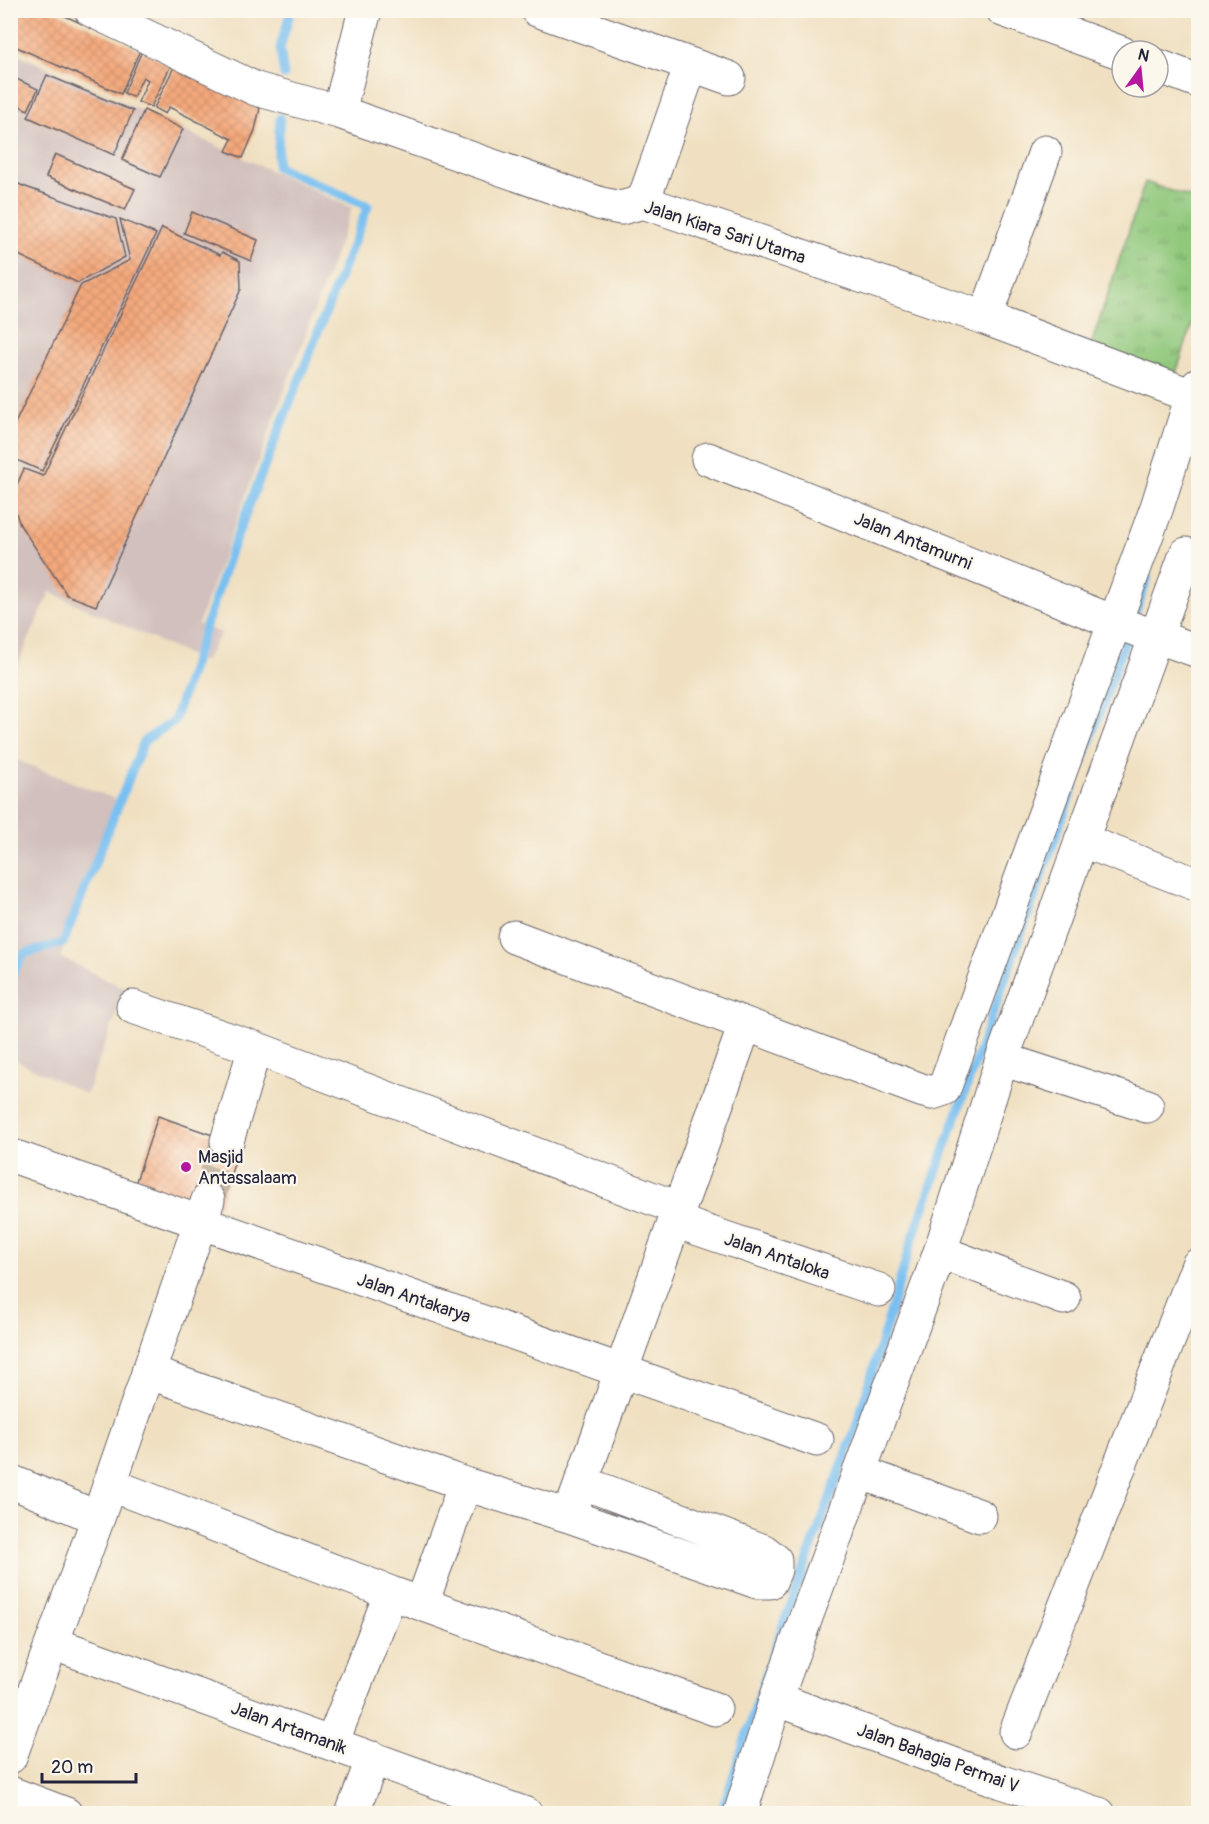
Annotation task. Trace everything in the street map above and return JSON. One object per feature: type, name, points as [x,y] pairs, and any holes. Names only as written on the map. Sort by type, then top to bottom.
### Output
[{"type":"street","name":"Jalan Kiara Sari Utama","points":[[91,10],[256,89],[339,112],[470,160],[601,204],[621,208],[643,202],[1195,391]]},
{"type":"street","points":[[339,112],[365,10]]},
{"type":"street","points":[[537,10],[729,78]]},
{"type":"street","points":[[1003,10],[1110,50]]},
{"type":"street","points":[[643,202],[691,65]]},
{"type":"street","points":[[1170,70],[1198,81]]},
{"type":"street","points":[[985,318],[1045,152]]},
{"type":"street","points":[[740,1814],[776,1700],[940,1252],[1002,1059],[1082,840],[1156,507],[1191,431],[1195,391]]},
{"type":"street","name":"Jalan Antamurni","points":[[708,459],[1130,627],[1198,651]]},
{"type":"street","points":[[514,937],[921,1090],[932,1093],[944,1089],[1130,627],[1186,554]]},
{"type":"street","points":[[1082,840],[1198,885]]},
{"type":"street","name":"Jalan Antaloka","points":[[133,1007],[255,1048],[678,1215],[879,1290]]},
{"type":"street","points":[[569,1516],[745,1025]]},
{"type":"street","points":[[227,1141],[255,1048]]},
{"type":"street","points":[[1002,1059],[1147,1106]]},
{"type":"street","name":"Jalan Antakarya","points":[[10,1155],[204,1211],[622,1371],[817,1440]]},
{"type":"street","points":[[10,1757],[98,1518],[204,1211]]},
{"type":"street","points":[[940,1252],[1064,1298]]},
{"type":"street","points":[[1016,1732],[1198,1265]]},
{"type":"street","points":[[148,1372],[465,1484],[569,1516],[757,1582],[770,1582],[775,1570],[775,1560],[764,1551],[581,1482]]},
{"type":"street","points":[[859,1472],[980,1516]]},
{"type":"street","points":[[10,1481],[98,1518]]},
{"type":"street","points":[[109,1484],[391,1593],[715,1709]]},
{"type":"street","points":[[422,1603],[465,1484]]},
{"type":"street","points":[[332,1743],[391,1593]]},
{"type":"street","name":"Jalan Artamanik","points":[[52,1643],[526,1814]]},
{"type":"street","name":"Jalan Bahagia Permai V","points":[[776,1700],[1002,1782],[1099,1814]]},
{"type":"street","points":[[351,1814],[373,1758]]},
{"type":"street","points":[[10,1793],[66,1814]]},
{"type":"shaded area","points":[[11,51],[352,208],[198,624],[221,633],[204,662],[50,592],[11,680]]},
{"type":"shaded area","points":[[11,758],[123,802],[60,957],[126,989],[86,1094],[11,1058]]},
{"type":"green space","points":[[1145,182],[1198,200],[1198,307],[1176,373],[1091,345]]},
{"type":"building","points":[[10,10],[52,10],[140,50],[121,94],[10,44]]},
{"type":"building","points":[[142,51],[171,65],[151,107],[138,102],[148,80],[143,77],[133,97],[124,93]]},
{"type":"building","points":[[174,67],[260,108],[255,130],[243,158],[226,151],[232,139],[169,107],[165,114],[154,108]]},
{"type":"building","points":[[47,75],[133,111],[114,155],[28,117]]},
{"type":"building","points":[[10,76],[38,89],[28,110],[10,102]]},
{"type":"building","points":[[144,110],[183,129],[160,177],[122,160]]},
{"type":"building","points":[[55,154],[135,189],[125,210],[46,177]]},
{"type":"building","points":[[10,180],[116,219],[125,257],[78,283],[10,251]]},
{"type":"building","points":[[192,212],[258,240],[251,261],[184,233]]},
{"type":"building","points":[[120,219],[156,234],[42,471],[10,457],[10,434],[81,285],[130,260]]},
{"type":"building","points":[[162,228],[220,255],[222,252],[240,261],[241,289],[96,606],[67,595],[20,525],[11,498],[24,469],[43,476]]},
{"type":"building","name":"Masjid Antassalaam","points":[[158,1116],[241,1145],[220,1204],[196,1211],[133,1190]]},
{"type":"waterway","points":[[284,75],[280,48],[291,10]]},
{"type":"waterway","points":[[10,979],[23,954],[63,943],[144,741],[174,721],[231,551],[368,206],[277,167],[280,118]]},
{"type":"waterway","points":[[721,1814],[773,1653],[856,1427],[910,1246],[1148,577]]},
{"type":"tunnel","points":[[208,1200],[227,1141]]},
{"type":"place","name":"Masjid Antassalaam","points":[[186,1167]]}]
